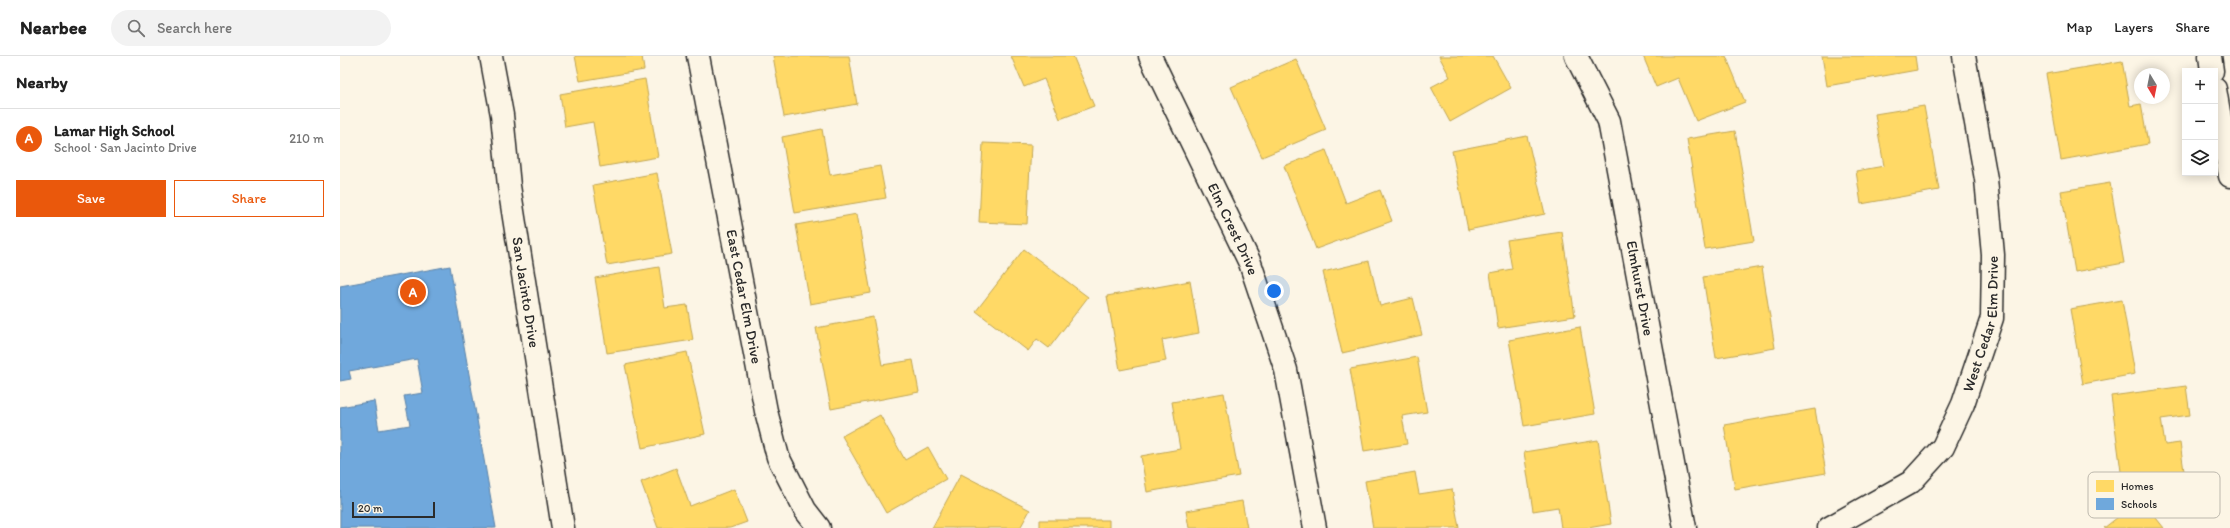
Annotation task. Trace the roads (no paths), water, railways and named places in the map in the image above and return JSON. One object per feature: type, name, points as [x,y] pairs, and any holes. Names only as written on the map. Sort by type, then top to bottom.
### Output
[{"type":"street","name":"San Jacinto Drive","points":[[490,56],[502,115],[510,186],[563,528]]},
{"type":"street","name":"East Cedar Elm Drive","points":[[698,56],[766,411],[778,457],[805,510],[819,528]]},
{"type":"street","name":"Elm Crest Drive","points":[[1150,56],[1250,263],[1286,370],[1315,528]]},
{"type":"street","name":"Elmhurst Drive","points":[[1576,56],[1609,121],[1685,528]]},
{"type":"street","name":"West Cedar Elm Drive","points":[[1829,528],[1911,482],[1943,447],[1963,404],[1992,318],[1993,255],[1986,179],[1964,56]]},
{"type":"street","points":[[2210,56],[2212,68]]},
{"type":"street","points":[[2218,104],[2230,176]]},
{"type":"place","name":"Lamar High School","points":[[413,292]]}]
